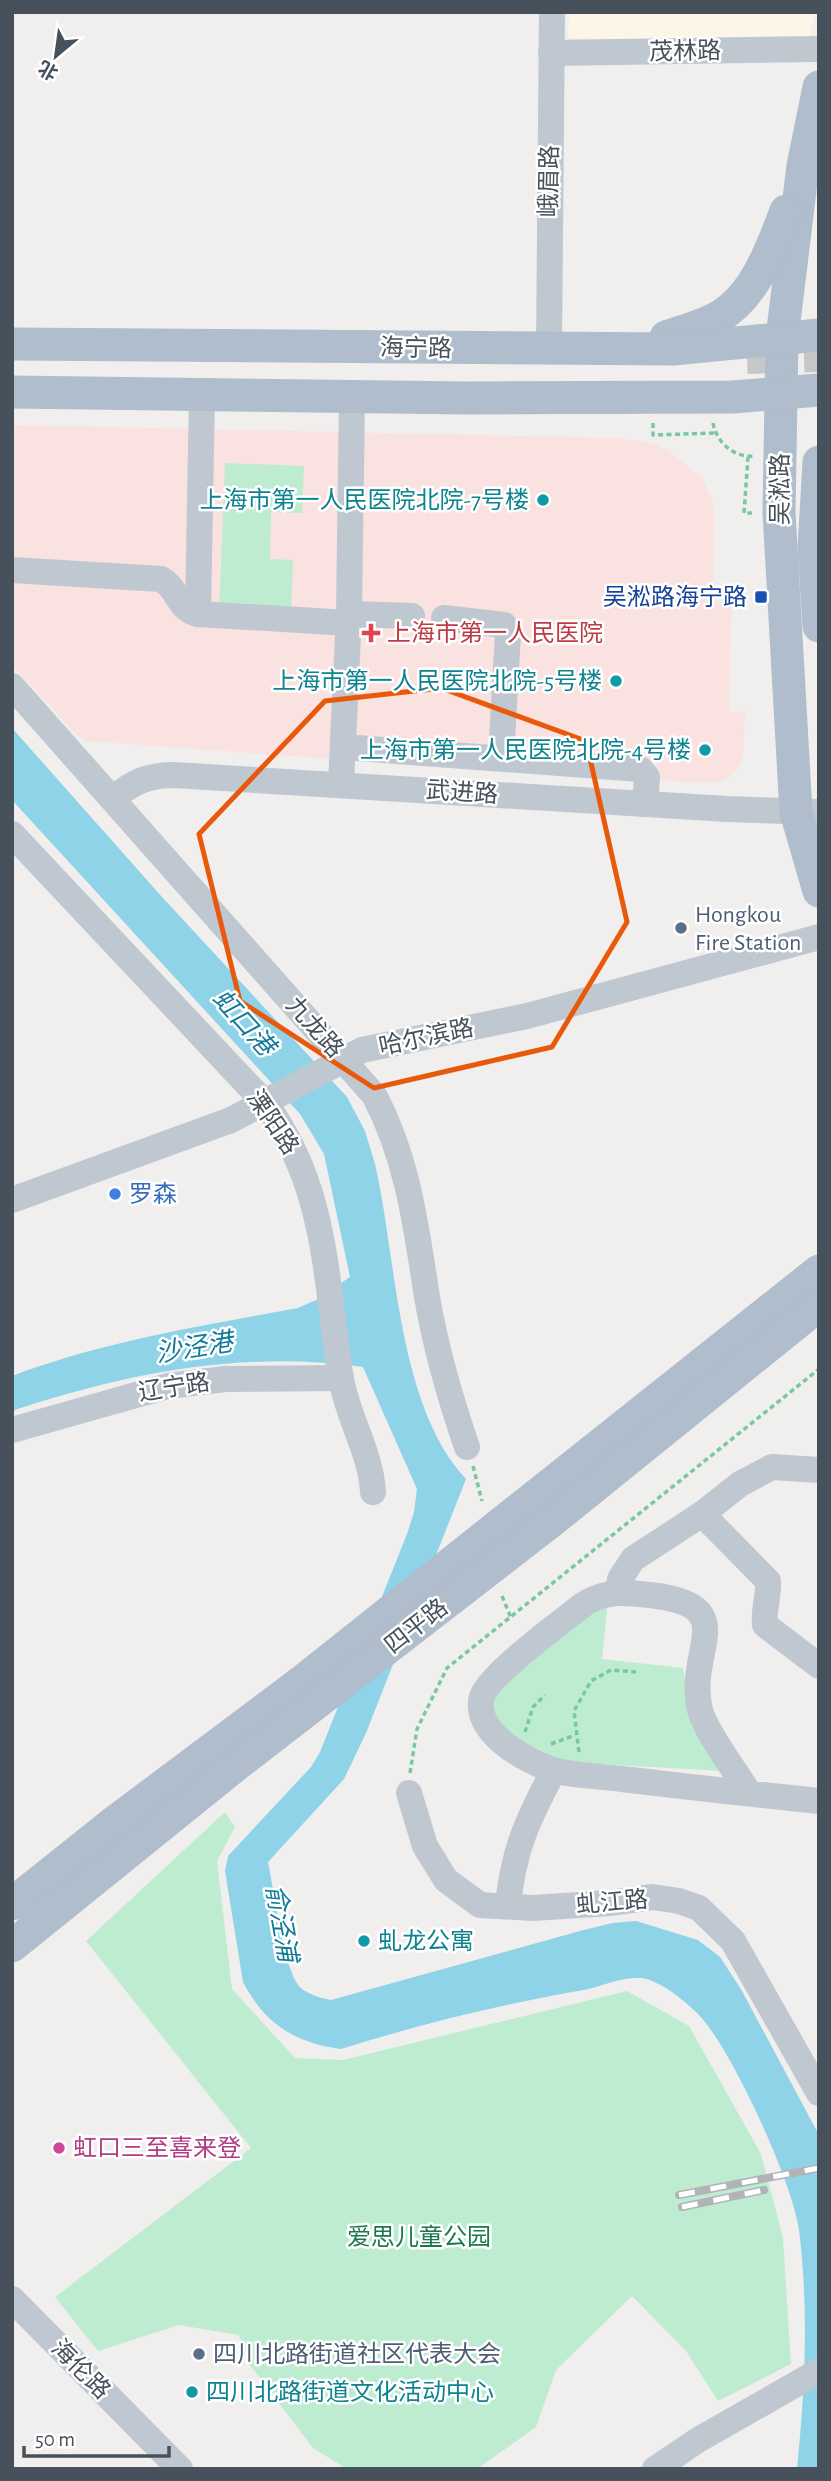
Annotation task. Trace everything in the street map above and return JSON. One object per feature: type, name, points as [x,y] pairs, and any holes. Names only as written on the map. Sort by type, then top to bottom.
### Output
[{"type":"main road","name":"吴淞路","points":[[819,87],[803,166],[782,338],[779,512],[807,812],[819,891]]},
{"type":"main road","points":[[620,349],[698,327],[719,318],[740,299],[758,275],[771,249],[803,166]]},
{"type":"main road","name":"海宁路","points":[[12,344],[673,349],[819,335]]},
{"type":"main road","name":"海宁路","points":[[12,392],[654,397],[781,394],[819,390]]},
{"type":"main road","name":"吴淞路","points":[[819,462],[819,626]]},
{"type":"main road","name":"四平路","points":[[12,1946],[21,1900],[819,1271]]},
{"type":"main road","name":"四平路","points":[[21,1900],[343,1683],[554,1519],[819,1305]]},
{"type":"street","name":"峨眉路","points":[[549,349],[552,12]]},
{"type":"street","name":"茂林路","points":[[551,53],[819,48]]},
{"type":"street","points":[[198,614],[202,394]]},
{"type":"street","points":[[341,784],[349,619],[352,396]]},
{"type":"street","points":[[12,570],[161,579],[171,587],[184,608],[198,614],[349,619],[412,616]]},
{"type":"street","points":[[444,618],[503,625],[508,633],[501,758]]},
{"type":"street","name":"九龙路","points":[[12,686],[113,799],[334,1064],[374,1095],[402,1157],[440,1363],[467,1447]]},
{"type":"street","points":[[343,747],[640,769],[647,777],[645,804]]},
{"type":"street","name":"武进路","points":[[113,799],[128,785],[162,775],[807,812]]},
{"type":"street","name":"溧阳路","points":[[12,834],[271,1100],[314,1198],[324,1240],[341,1371],[351,1419],[370,1467],[373,1492]]},
{"type":"street","name":"哈尔滨路","points":[[12,1200],[231,1119],[334,1064],[382,1044],[559,1008],[819,937]]},
{"type":"street","name":"辽宁路","points":[[12,1430],[127,1395],[168,1386],[341,1371]]},
{"type":"street","points":[[618,1591],[620,1579],[633,1559],[702,1514],[740,1484],[772,1467],[819,1470]]},
{"type":"street","points":[[702,1514],[768,1581],[769,1597],[763,1611],[765,1625],[819,1666]]},
{"type":"street","points":[[749,1793],[700,1713],[696,1682],[708,1627],[698,1608],[676,1598],[618,1591],[600,1594],[495,1677],[482,1694],[480,1709],[487,1730],[512,1748],[554,1770],[749,1793],[819,1801]]},
{"type":"street","points":[[508,1906],[511,1867],[530,1816],[554,1770]]},
{"type":"street","name":"虬江路","points":[[409,1793],[425,1846],[446,1880],[480,1905],[598,1904],[653,1897],[679,1901],[699,1909],[733,1941],[819,2093]]},
{"type":"street","name":"海伦路","points":[[12,2299],[180,2469]]},
{"type":"street","points":[[655,2469],[698,2440],[809,2376]]},
{"type":"path","points":[[654,397],[653,435],[716,433]]},
{"type":"path","points":[[409,1793],[417,1729],[447,1668],[819,1369]]},
{"type":"path","points":[[467,1447],[482,1501]]},
{"type":"path","points":[[502,1596],[511,1618]]},
{"type":"path","points":[[587,1774],[575,1735],[574,1711],[591,1681],[611,1670],[636,1672]]},
{"type":"path","points":[[528,1741],[524,1729],[527,1719],[533,1707],[545,1695]]},
{"type":"highlighted area","points":[[441,688],[586,741],[627,922],[552,1047],[374,1088],[240,1001],[199,834],[325,701]]},
{"type":"shaded area","points":[[569,12],[815,12],[807,44],[568,38]]},
{"type":"shaded area","name":"上海市第一人民医院","points":[[14,425],[618,438],[651,443],[669,451],[702,478],[714,505],[713,601],[731,601],[729,711],[745,712],[743,756],[737,768],[725,781],[704,783],[87,741],[77,735],[12,665]]},
{"type":"green space","points":[[225,463],[304,466],[302,513],[271,512],[270,559],[293,560],[291,616],[219,613]]},
{"type":"green space","points":[[608,1600],[602,1659],[683,1668],[692,1727],[723,1771],[564,1762],[529,1748],[499,1724],[488,1702],[498,1684]]},
{"type":"green space","name":"爱思儿童公园","points":[[225,1812],[235,1827],[217,1861],[232,1989],[295,2058],[343,2060],[627,1991],[689,2026],[761,2154],[783,2238],[791,2364],[718,2401],[686,2351],[632,2296],[556,2370],[536,2427],[477,2469],[347,2469],[313,2448],[250,2365],[239,2335],[179,2325],[98,2351],[55,2297],[251,2148],[86,1941]]},
{"type":"water","points":[[12,728],[162,897],[347,1097],[365,1131],[375,1164],[403,1330],[413,1372],[426,1412],[443,1448],[466,1479],[366,1733],[344,1779],[268,1862],[284,1948],[295,1979],[308,1993],[331,2000],[580,1931],[612,1923],[636,1921],[698,1940],[720,1957],[742,1991],[819,2135],[819,2469],[797,2469],[804,2379],[805,2320],[802,2260],[794,2209],[773,2150],[743,2085],[712,2032],[687,2004],[656,1983],[641,1978],[626,1979],[462,2015],[341,2049],[309,2042],[283,2029],[261,2009],[243,1982],[225,1871],[228,1856],[311,1767],[320,1752],[407,1534],[417,1489],[363,1367],[274,1361],[185,1368],[98,1386],[12,1411],[12,1376],[118,1344],[298,1308],[316,1300],[350,1277],[324,1154],[300,1114],[12,800]]},
{"type":"tunnel","points":[[747,355],[819,353]]},
{"type":"railway","points":[[679,2195],[819,2168]]},
{"type":"railway","points":[[682,2207],[764,2190]]},
{"type":"place","name":"上海市第一人民医院北院-7号楼","points":[[543,500]]},
{"type":"place","name":"吴淞路海宁路","points":[[761,597]]},
{"type":"place","name":"上海市第一人民医院","points":[[371,633]]},
{"type":"place","name":"上海市第一人民医院北院-5号楼","points":[[616,681]]},
{"type":"place","name":"上海市第一人民医院北院-4号楼","points":[[705,750]]},
{"type":"place","name":"Hongkou Fire Station","points":[[681,928]]},
{"type":"place","name":"罗森","points":[[115,1194]]},
{"type":"place","name":"虬龙公寓","points":[[364,1941]]},
{"type":"place","name":"虹口三至喜来登","points":[[59,2148]]},
{"type":"place","name":"四川北路街道社区代表大会","points":[[199,2354]]},
{"type":"place","name":"四川北路街道文化活动中心","points":[[192,2392]]},
{"type":"water label","name":"虹口港","points":[[244,1022]]},
{"type":"water label","name":"沙泾港","points":[[194,1347]]},
{"type":"water label","name":"俞泾浦","points":[[282,1923]]}]
